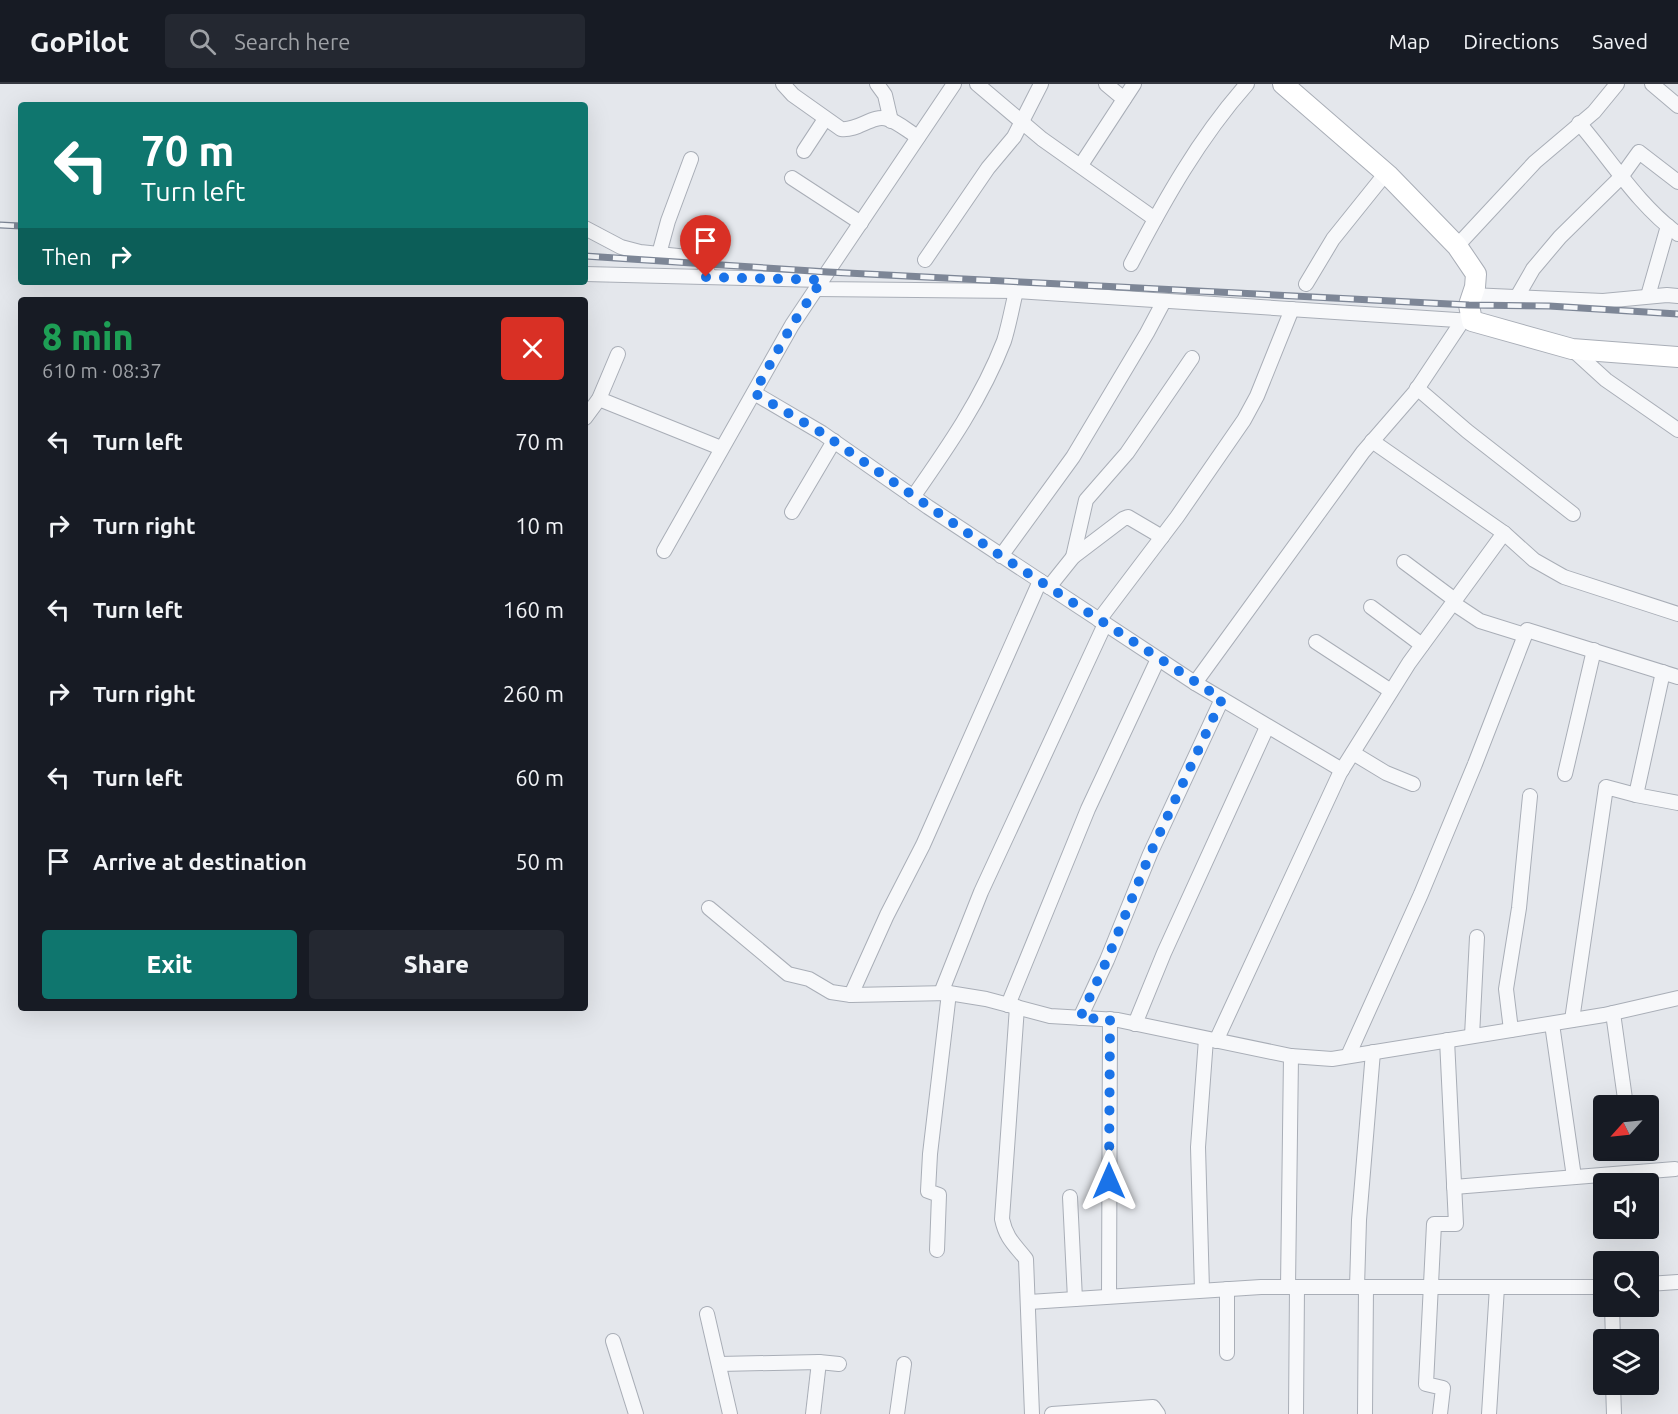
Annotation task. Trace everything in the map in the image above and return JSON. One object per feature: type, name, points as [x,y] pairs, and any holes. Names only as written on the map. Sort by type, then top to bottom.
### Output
[{"type":"street","points":[[783,84],[825,119],[841,129],[849,130],[875,119],[887,119],[918,137]]},
{"type":"street","points":[[877,84],[885,95],[891,121]]},
{"type":"street","points":[[664,551],[792,325],[954,84]]},
{"type":"street","points":[[977,84],[1041,139],[1155,219]]},
{"type":"street","points":[[925,260],[988,168],[1014,137],[1041,84]]},
{"type":"street","points":[[1106,84],[1124,99]]},
{"type":"street","points":[[1080,165],[1134,84]]},
{"type":"street","points":[[1131,264],[1189,162],[1232,101],[1247,84]]},
{"type":"street","points":[[1195,683],[1372,441],[1417,388],[1467,320],[1471,295],[1475,287],[1476,274],[1457,246],[1386,173],[1282,84]]},
{"type":"street","points":[[1457,246],[1534,162],[1593,112],[1617,84]]},
{"type":"street","points":[[1652,84],[1678,106]]},
{"type":"street","points":[[804,151],[825,119]]},
{"type":"street","points":[[1579,123],[1601,148],[1608,162],[1621,177],[1673,230],[1648,297]]},
{"type":"street","points":[[1517,297],[1533,269],[1560,237],[1621,177],[1639,152],[1678,182]]},
{"type":"street","points":[[659,254],[668,221],[691,159]]},
{"type":"street","points":[[1306,284],[1333,239],[1386,173]]},
{"type":"street","points":[[792,178],[861,223]]},
{"type":"street","points":[[588,230],[621,247],[697,258],[704,263],[710,277]]},
{"type":"street","points":[[588,274],[710,277],[819,284],[1016,291],[1467,320],[1572,349],[1678,357]]},
{"type":"street","points":[[913,497],[960,430],[982,390],[1004,340],[1016,291]]},
{"type":"street","points":[[1471,295],[1603,301],[1678,296]]},
{"type":"street","points":[[1001,556],[1073,457],[1148,333],[1164,301]]},
{"type":"street","points":[[937,1250],[939,1195],[928,1191],[945,993],[981,892],[1102,622],[1244,420],[1257,396],[1292,309]]},
{"type":"street","points":[[1572,349],[1606,380],[1678,430]]},
{"type":"street","points":[[588,414],[599,399],[618,354]]},
{"type":"street","points":[[1073,557],[1086,500],[1127,453],[1192,358]]},
{"type":"street","points":[[1417,388],[1467,431],[1573,514]]},
{"type":"street","points":[[754,393],[834,441],[1001,556],[1195,683],[1342,770]]},
{"type":"street","points":[[599,399],[721,448]]},
{"type":"street","points":[[792,512],[834,441]]},
{"type":"street","points":[[1372,441],[1504,533],[1534,560],[1564,577],[1677,610]]},
{"type":"street","points":[[851,995],[1044,584],[1073,557],[1128,517],[1162,537]]},
{"type":"street","points":[[1202,1290],[1198,1147],[1211,1040],[1342,770],[1422,645],[1504,533]]},
{"type":"street","points":[[1404,562],[1480,621],[1525,635]]},
{"type":"street","points":[[1371,607],[1422,645]]},
{"type":"street","points":[[1348,1056],[1421,894],[1527,630],[1678,677]]},
{"type":"street","points":[[1316,642],[1391,691]]},
{"type":"street","points":[[1565,774],[1594,650]]},
{"type":"street","points":[[1032,1414],[1026,1259],[1009,1240],[1004,1231],[1002,1219],[1013,1006],[1088,809],[1158,659]]},
{"type":"street","points":[[1636,795],[1663,672]]},
{"type":"street","points":[[1080,1018],[1107,960],[1150,854],[1222,699]]},
{"type":"street","points":[[1136,1024],[1164,953],[1267,726]]},
{"type":"street","points":[[1353,753],[1386,773],[1413,784]]},
{"type":"street","points":[[1572,1020],[1606,787],[1678,803]]},
{"type":"street","points":[[1511,1030],[1506,989],[1519,908],[1530,796]]},
{"type":"street","points":[[709,908],[788,974],[809,979],[831,992],[851,995],[945,993],[1013,1006],[1050,1016],[1110,1019],[1291,1056],[1332,1059],[1552,1024],[1678,998]]},
{"type":"street","points":[[1472,1036],[1477,937]]},
{"type":"street","points":[[1613,1013],[1624,1095]]},
{"type":"street","points":[[1109,1296],[1110,1019]]},
{"type":"street","points":[[1552,1024],[1574,1177]]},
{"type":"street","points":[[1440,1414],[1443,1388],[1426,1384],[1434,1224],[1456,1224],[1447,1040]]},
{"type":"street","points":[[1365,1414],[1359,1220],[1373,1052]]},
{"type":"street","points":[[1291,1056],[1296,1414]]},
{"type":"street","points":[[1454,1186],[1675,1169]]},
{"type":"street","points":[[1070,1197],[1075,1299]]},
{"type":"street","points":[[1659,1283],[1678,1282]]},
{"type":"street","points":[[1029,1302],[1202,1290],[1293,1287],[1593,1287]]},
{"type":"street","points":[[1489,1414],[1497,1287]]},
{"type":"street","points":[[1227,1289],[1227,1353]]},
{"type":"street","points":[[707,1314],[730,1414]]},
{"type":"street","points":[[613,1341],[636,1414]]},
{"type":"street","points":[[719,1364],[819,1362],[839,1364]]},
{"type":"street","points":[[813,1414],[819,1362]]},
{"type":"street","points":[[897,1414],[904,1364]]},
{"type":"street","points":[[1613,1395],[1614,1414]]},
{"type":"street","points":[[1052,1414],[1153,1407],[1158,1414]]},
{"type":"railway","points":[[0,225],[18,226]]},
{"type":"railway","points":[[588,256],[828,272],[1678,314]]},
{"type":"route","points":[[706,277],[822,280],[792,325],[754,393],[822,433],[927,507],[1222,699],[1150,854],[1107,960],[1080,1018],[1110,1019],[1109,1181]]}]
